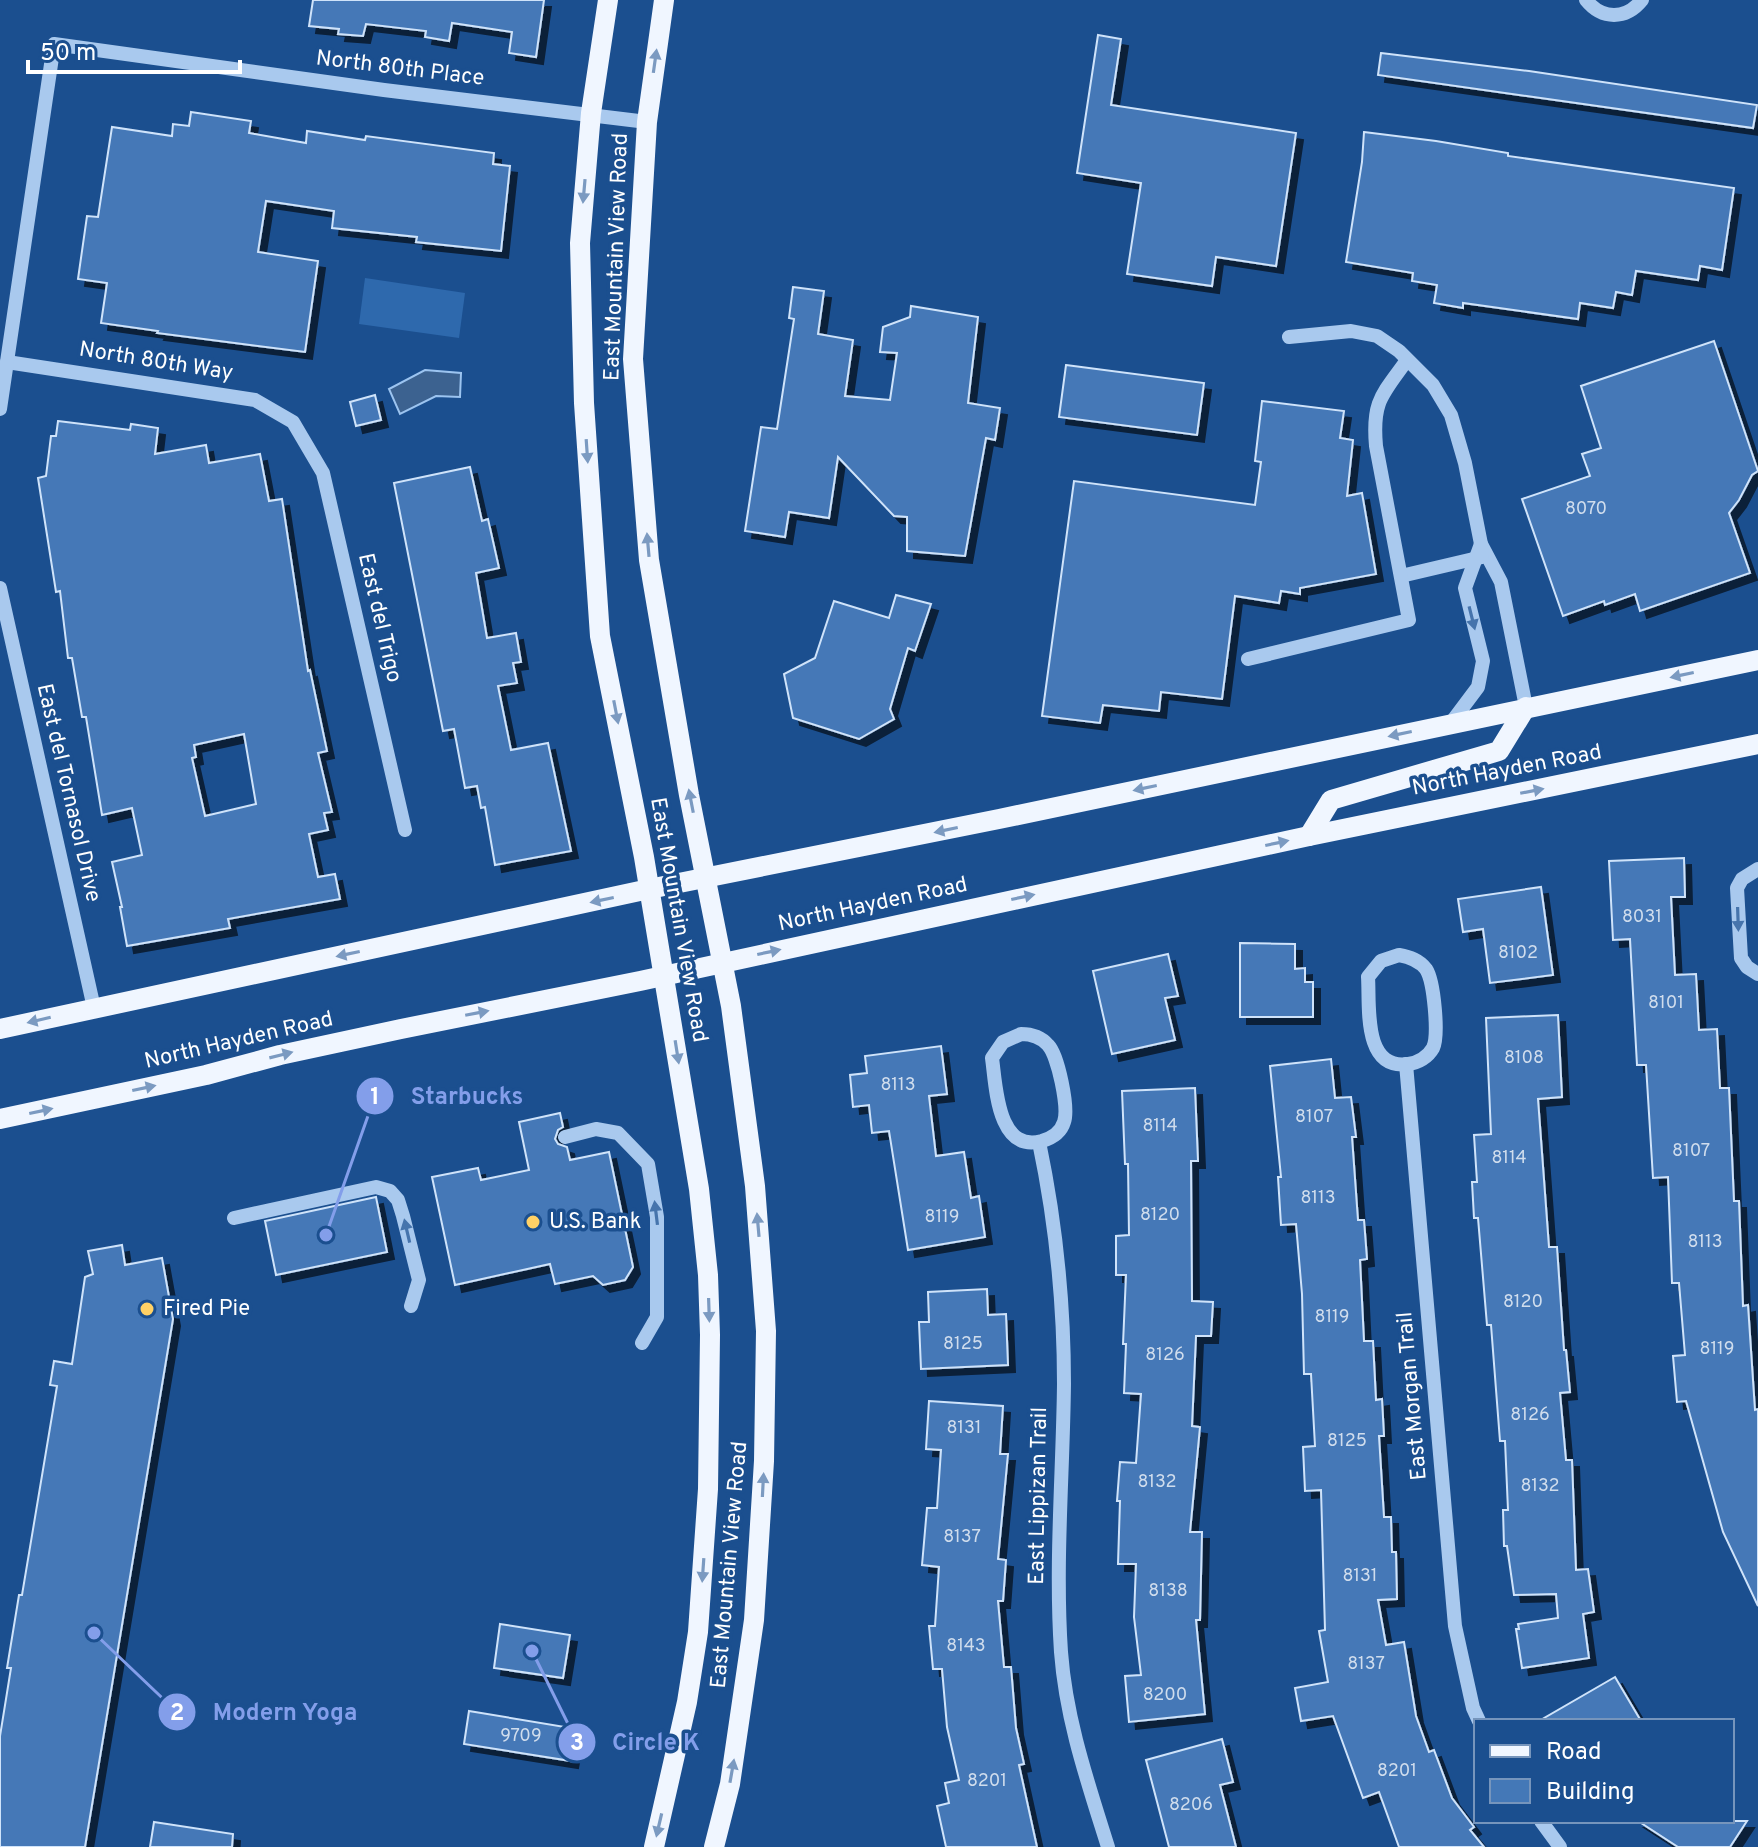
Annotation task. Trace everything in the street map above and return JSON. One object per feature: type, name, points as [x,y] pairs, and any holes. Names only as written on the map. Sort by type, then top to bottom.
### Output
[{"type":"main road","name":"East Mountain View Road","points":[[608,0],[591,113],[580,243],[584,403],[600,636],[665,975],[708,1275],[710,1407],[698,1632],[687,1702],[654,1847]]},
{"type":"main road","name":"East Mountain View Road","points":[[664,0],[647,122],[633,359],[635,390],[649,560],[689,795],[723,961],[755,1186],[766,1331],[765,1447],[754,1620],[730,1784],[714,1847]]},
{"type":"main road","points":[[0,1029],[649,889],[1029,813],[1758,660]]},
{"type":"main road","points":[[1309,836],[1331,800],[1499,751],[1526,707]]},
{"type":"main road","name":"North Hayden Road","points":[[0,1119],[401,1029],[1758,744]]},
{"type":"street","points":[[1586,0],[1595,10],[1618,16],[1629,13],[1642,0]]},
{"type":"street","name":"North 80th Place","points":[[7,362],[54,44],[384,90],[647,122]]},
{"type":"street","points":[[1289,337],[1351,331],[1377,336],[1433,385],[1451,415],[1465,463],[1482,552],[1501,582],[1526,707]]},
{"type":"street","points":[[1248,659],[1409,620],[1373,419],[1381,396],[1407,360]]},
{"type":"street","points":[[0,409],[7,362]]},
{"type":"street","name":"North 80th Way","points":[[7,362],[255,400],[293,422]]},
{"type":"street","name":"East del Trigo","points":[[293,422],[323,473],[405,830]]},
{"type":"street","points":[[1401,576],[1482,552]]},
{"type":"street","points":[[1451,723],[1478,687],[1483,661],[1465,588],[1482,552]]},
{"type":"street","name":"East del Tornasol Drive","points":[[0,588],[94,1008]]},
{"type":"street","points":[[1758,869],[1742,879],[1737,888],[1741,958],[1747,967],[1758,974]]},
{"type":"street","points":[[1399,955],[1417,961],[1430,976],[1437,1032],[1428,1055],[1420,1061],[1406,1064],[1388,1061],[1380,1055],[1371,1032],[1368,977],[1381,961],[1399,955]]},
{"type":"street","points":[[1021,1034],[1038,1037],[1053,1051],[1067,1106],[1060,1130],[1039,1142],[1021,1140],[1012,1135],[1006,1126],[992,1058],[1003,1042],[1021,1034]]},
{"type":"street","name":"East Morgan Trail","points":[[1406,1064],[1455,1626],[1478,1719]]},
{"type":"street","points":[[565,1137],[596,1129],[618,1133],[648,1164],[657,1217],[657,1317],[642,1343]]},
{"type":"street","name":"East Lippizan Trail","points":[[1039,1142],[1054,1217],[1062,1306],[1061,1654],[1070,1726],[1108,1847]]},
{"type":"street","points":[[234,1218],[376,1187],[390,1191],[398,1200],[419,1280],[411,1306]]},
{"type":"street","points":[[1542,1823],[1560,1847]]},
{"type":"shaded area","points":[[365,278],[465,293],[459,338],[359,324]]},
{"type":"shaded area","points":[[425,370],[461,373],[460,397],[436,396],[400,414],[389,389]]},
{"type":"building","points":[[313,0],[544,0],[536,57],[509,53],[512,32],[452,23],[449,41],[425,37],[426,31],[366,24],[363,36],[338,34],[339,29],[309,26]]},
{"type":"building","points":[[1098,35],[1121,39],[1111,105],[1296,133],[1276,266],[1216,257],[1212,286],[1127,274],[1141,183],[1077,173]]},
{"type":"building","points":[[1381,53],[1529,71],[1757,105],[1753,128],[1378,75]]},
{"type":"building","points":[[191,112],[251,121],[249,133],[306,143],[307,131],[494,153],[493,164],[510,166],[501,251],[416,242],[417,237],[332,228],[334,211],[266,201],[258,252],[318,261],[305,352],[101,323],[107,283],[78,279],[87,216],[98,217],[112,127],[172,136],[173,124],[189,126]]},
{"type":"building","points":[[1364,132],[1734,188],[1722,270],[1700,266],[1698,280],[1636,271],[1632,295],[1616,292],[1613,308],[1580,303],[1578,319],[1463,303],[1463,308],[1434,303],[1437,285],[1412,281],[1413,273],[1346,262]]},
{"type":"building","points":[[793,287],[824,291],[818,334],[853,340],[845,396],[890,400],[897,353],[880,352],[883,327],[910,317],[911,306],[978,317],[968,403],[1000,408],[995,440],[986,438],[965,556],[907,551],[907,517],[894,516],[838,457],[829,518],[789,512],[785,537],[745,531],[761,427],[777,429],[794,319],[789,318]]},
{"type":"building","points":[[1714,341],[1758,471],[1752,475],[1729,513],[1750,573],[1640,611],[1635,594],[1563,616],[1522,499],[1590,476],[1582,454],[1601,448],[1581,386]]},
{"type":"building","points":[[1066,365],[1204,383],[1197,435],[1059,417]]},
{"type":"building","points":[[375,395],[381,420],[356,426],[350,402]]},
{"type":"building","points":[[1262,401],[1344,411],[1340,438],[1353,440],[1347,496],[1362,493],[1376,574],[1300,588],[1300,594],[1281,591],[1279,603],[1235,596],[1222,699],[1161,692],[1159,711],[1103,705],[1100,723],[1042,716],[1074,481],[1255,505],[1261,462],[1255,461]]},
{"type":"building","points":[[58,421],[130,430],[131,424],[158,428],[155,454],[206,445],[209,463],[260,454],[269,501],[282,499],[308,671],[327,751],[318,753],[332,812],[324,813],[328,830],[309,834],[318,877],[335,874],[340,899],[228,919],[230,928],[127,946],[112,862],[142,855],[132,808],[102,815],[86,717],[82,717],[72,658],[68,658],[60,591],[56,592],[38,478],[46,476],[51,436],[56,436]],"holes":[[[244,734],[256,804],[205,816],[192,758],[196,757],[194,745]]]},
{"type":"building","points":[[470,467],[482,521],[488,519],[499,568],[476,573],[487,638],[516,633],[521,662],[513,663],[517,683],[498,686],[511,750],[548,743],[571,851],[495,865],[485,807],[481,808],[477,786],[465,788],[454,729],[443,731],[394,483]]},
{"type":"building","points":[[896,595],[931,604],[915,651],[908,648],[890,709],[894,719],[859,739],[793,718],[784,674],[815,658],[834,601],[889,618]]},
{"type":"building","points":[[1684,858],[1685,897],[1671,897],[1675,975],[1696,974],[1699,1030],[1717,1029],[1720,1088],[1729,1088],[1734,1201],[1739,1201],[1743,1306],[1748,1305],[1755,1410],[1758,1409],[1758,1606],[1723,1532],[1686,1401],[1677,1402],[1673,1356],[1685,1355],[1679,1283],[1672,1283],[1668,1177],[1653,1178],[1646,1065],[1637,1065],[1630,939],[1613,940],[1609,861]]},
{"type":"building","points":[[1541,887],[1553,975],[1490,983],[1483,929],[1463,932],[1458,899]]},
{"type":"building","points":[[1240,943],[1295,944],[1295,969],[1305,968],[1305,982],[1313,982],[1313,1017],[1240,1017]]},
{"type":"building","points":[[1168,954],[1178,996],[1165,998],[1175,1040],[1112,1054],[1093,971]]},
{"type":"building","points":[[1558,1015],[1562,1097],[1538,1099],[1549,1247],[1557,1247],[1570,1392],[1560,1393],[1566,1460],[1572,1460],[1576,1570],[1588,1569],[1594,1612],[1583,1614],[1589,1658],[1522,1668],[1516,1629],[1519,1629],[1518,1624],[1558,1618],[1556,1594],[1514,1595],[1507,1546],[1504,1546],[1503,1510],[1508,1510],[1505,1441],[1500,1441],[1491,1325],[1487,1325],[1478,1218],[1474,1218],[1472,1182],[1477,1182],[1474,1135],[1491,1134],[1486,1018]]},
{"type":"building","points":[[941,1046],[947,1094],[929,1096],[936,1156],[964,1152],[971,1198],[979,1196],[985,1237],[908,1250],[889,1131],[872,1133],[869,1105],[853,1107],[850,1075],[867,1073],[865,1056]]},
{"type":"building","points":[[1331,1059],[1335,1098],[1351,1097],[1356,1137],[1352,1137],[1358,1220],[1364,1220],[1367,1259],[1360,1260],[1364,1341],[1373,1341],[1376,1400],[1382,1399],[1384,1436],[1379,1436],[1384,1517],[1391,1517],[1392,1552],[1396,1552],[1397,1599],[1378,1600],[1386,1645],[1404,1642],[1416,1716],[1429,1752],[1434,1750],[1452,1798],[1474,1827],[1470,1830],[1484,1847],[1399,1847],[1379,1792],[1363,1798],[1333,1716],[1301,1721],[1295,1688],[1328,1682],[1319,1631],[1325,1630],[1321,1490],[1305,1491],[1303,1447],[1315,1446],[1311,1374],[1304,1374],[1296,1224],[1281,1225],[1278,1177],[1281,1177],[1270,1066]]},
{"type":"building","points":[[1195,1088],[1198,1161],[1191,1161],[1192,1301],[1213,1302],[1211,1336],[1196,1336],[1192,1426],[1200,1427],[1190,1532],[1202,1532],[1200,1620],[1196,1620],[1205,1714],[1129,1722],[1125,1676],[1141,1675],[1134,1617],[1136,1564],[1118,1564],[1120,1501],[1117,1501],[1120,1462],[1136,1463],[1141,1394],[1124,1393],[1126,1275],[1116,1275],[1116,1236],[1129,1235],[1128,1164],[1125,1164],[1122,1091]]},
{"type":"building","name":"U.S. Bank","points":[[560,1113],[563,1127],[558,1130],[555,1139],[558,1144],[567,1147],[570,1160],[609,1152],[633,1267],[625,1280],[603,1285],[593,1276],[555,1284],[550,1264],[455,1285],[432,1177],[478,1168],[481,1180],[529,1170],[519,1122]]},
{"type":"building","points":[[376,1197],[387,1252],[276,1275],[265,1221]]},
{"type":"building","points":[[122,1245],[125,1265],[162,1258],[173,1319],[85,1847],[0,1847],[0,1736],[11,1668],[7,1668],[57,1386],[50,1385],[54,1361],[72,1364],[85,1277],[93,1274],[88,1251]]},
{"type":"building","points":[[987,1289],[988,1315],[1006,1314],[1008,1365],[921,1369],[919,1322],[929,1322],[928,1292]]},
{"type":"building","points":[[929,1401],[1003,1406],[1000,1454],[1008,1454],[998,1559],[1006,1560],[1003,1601],[998,1601],[1004,1667],[1011,1667],[1016,1728],[1024,1764],[1019,1765],[1037,1847],[946,1847],[937,1806],[949,1803],[945,1783],[959,1780],[947,1727],[942,1669],[933,1669],[929,1626],[935,1626],[939,1567],[922,1565],[927,1508],[937,1508],[941,1450],[926,1449]]},
{"type":"building","points":[[500,1624],[570,1635],[563,1678],[494,1668]]},
{"type":"building","points":[[1615,1677],[1640,1719],[1542,1719]]},
{"type":"building","points":[[469,1711],[577,1729],[571,1761],[464,1744]]},
{"type":"building","points":[[1222,1739],[1233,1782],[1220,1785],[1236,1847],[1169,1847],[1146,1760]]},
{"type":"building","points":[[1747,1821],[1730,1847],[1678,1847],[1641,1823]]},
{"type":"building","points":[[154,1822],[233,1834],[232,1847],[150,1847]]},
{"type":"place","name":"U.S. Bank","points":[[533,1222]]},
{"type":"place","name":"Starbucks","points":[[326,1235]]},
{"type":"place","name":"Fired Pie","points":[[147,1309]]},
{"type":"place","name":"Modern Yoga","points":[[94,1633]]},
{"type":"place","name":"Circle K","points":[[532,1651]]}]
